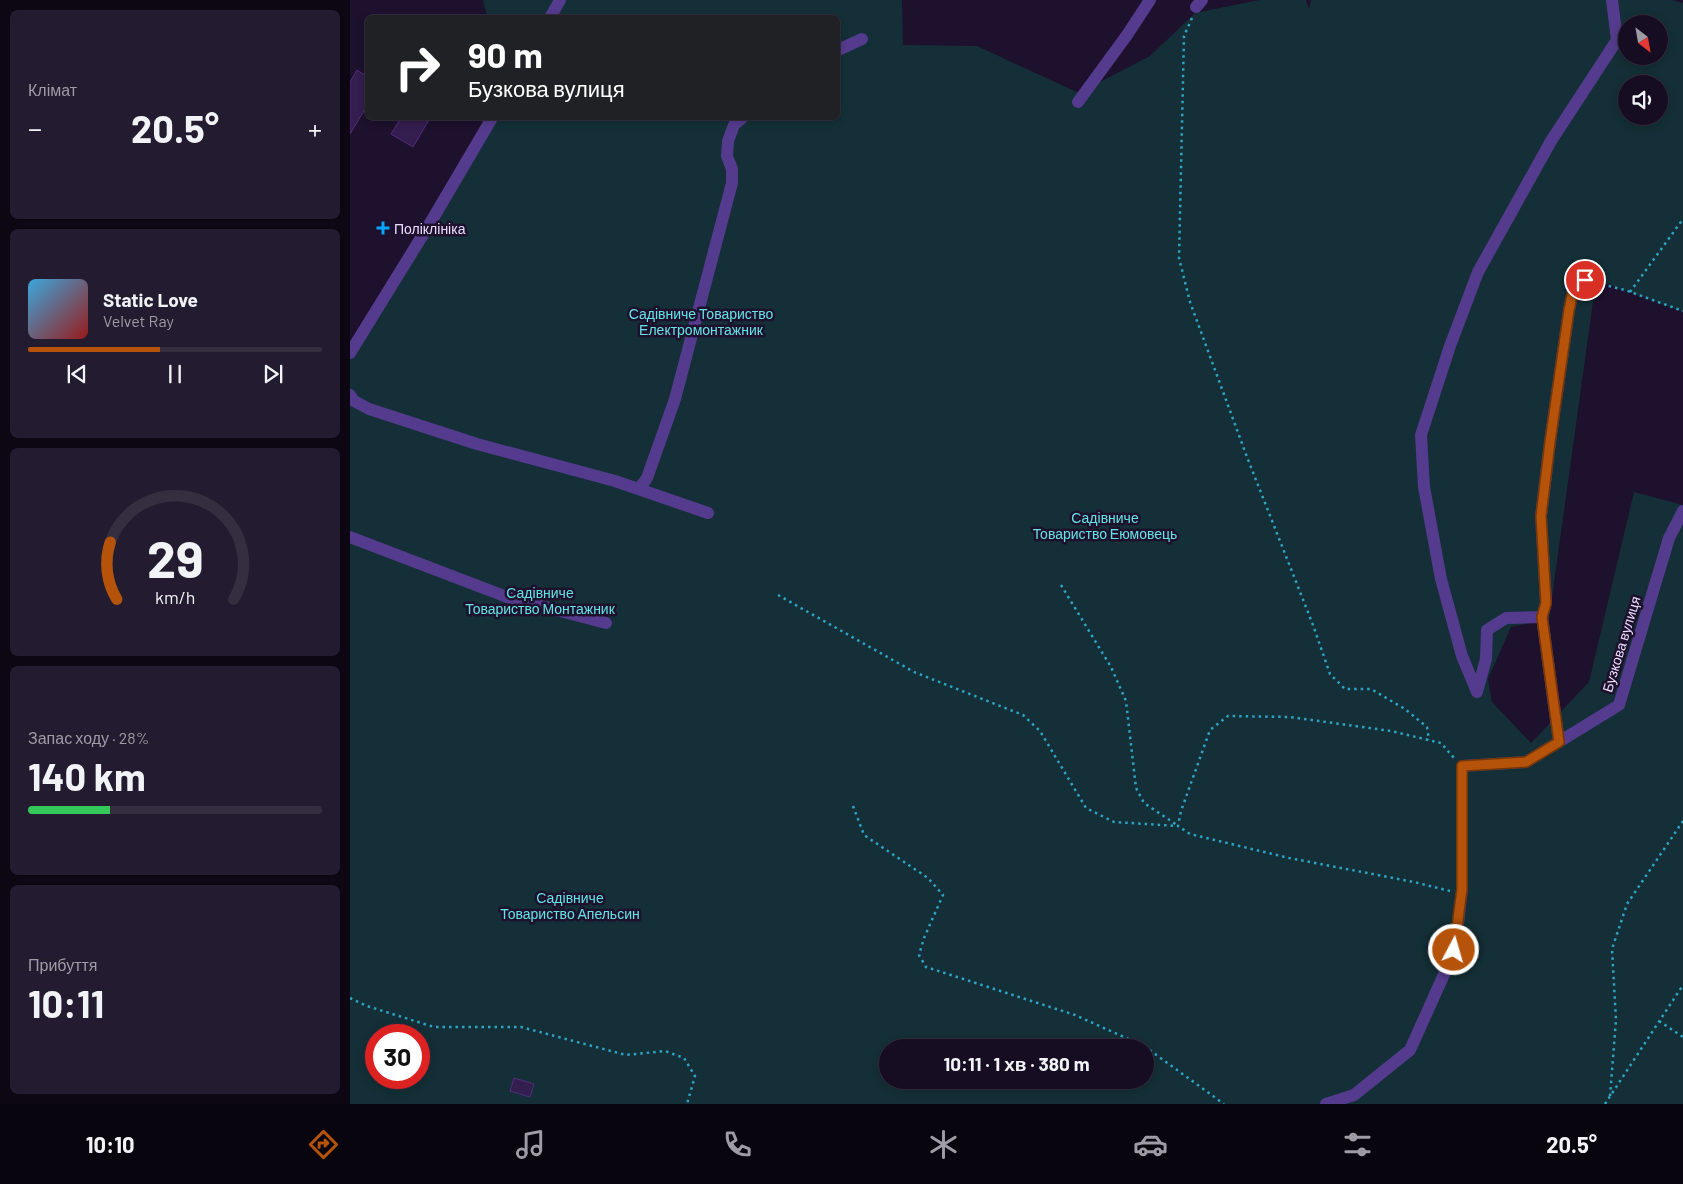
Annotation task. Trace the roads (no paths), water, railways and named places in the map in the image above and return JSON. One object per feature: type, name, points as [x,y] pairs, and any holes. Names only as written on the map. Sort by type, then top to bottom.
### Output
[{"type":"street","points":[[552,15],[560,0]]},
{"type":"street","points":[[1078,102],[1150,0]]},
{"type":"street","points":[[1542,617],[1506,618],[1487,630],[1486,660],[1477,692],[1462,656],[1441,579],[1424,487],[1422,435],[1450,346],[1478,272],[1551,141],[1617,40],[1612,0]]},
{"type":"street","points":[[840,49],[862,38]]},
{"type":"street","points":[[350,353],[491,120]]},
{"type":"street","points":[[639,490],[647,478],[675,399],[732,183],[732,169],[727,156],[728,141],[734,125],[740,120]]},
{"type":"street","points":[[1559,742],[1542,617],[1546,603],[1541,516],[1571,302],[1574,286],[1585,280]]},
{"type":"street","points":[[350,395],[354,401],[378,412],[477,444],[615,481],[708,513]]},
{"type":"street","name":"Бузкова вулиця","points":[[1326,1104],[1354,1096],[1410,1050],[1454,950],[1462,889],[1462,766],[1526,762],[1618,705],[1669,538],[1683,510]]},
{"type":"street","points":[[350,537],[507,597],[606,623]]},
{"type":"place","name":"Поліклініка","points":[[383,228]]},
{"type":"park label","name":"Садівниче Товариство Електромонтажник","points":[[701,322]]},
{"type":"park label","name":"Садівниче Товариство Еюмовець","points":[[1105,526]]},
{"type":"park label","name":"Садівниче Товариство Монтажник","points":[[540,600]]},
{"type":"park label","name":"Садівниче Товариство Апельсин","points":[[570,906]]}]
